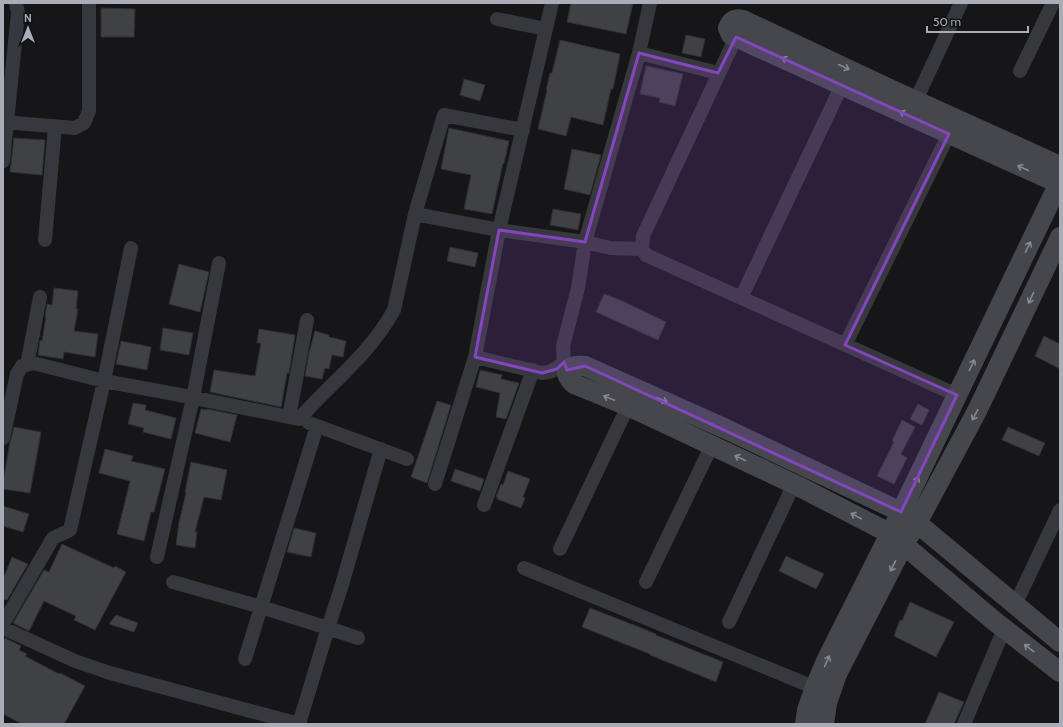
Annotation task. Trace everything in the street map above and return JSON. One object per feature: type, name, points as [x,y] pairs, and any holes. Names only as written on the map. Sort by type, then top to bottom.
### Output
[{"type":"street","points":[[3,160],[5,122],[18,13],[16,3]]},
{"type":"street","points":[[5,122],[75,128],[84,123],[89,111],[89,3]]},
{"type":"street","points":[[435,484],[475,357],[499,230],[552,3]]},
{"type":"street","points":[[650,3],[639,53],[585,242],[578,288],[563,346],[569,380],[574,384],[628,406],[794,484],[897,539],[1004,629],[1060,672]]},
{"type":"street","points":[[916,100],[961,3]]},
{"type":"street","points":[[1020,71],[1053,3]]},
{"type":"street","points":[[497,19],[546,29]]},
{"type":"street","points":[[738,19],[743,20],[916,100],[1060,179],[949,134],[731,34],[728,28],[730,23],[738,19]]},
{"type":"street","points":[[736,36],[643,236],[642,249],[646,255],[957,395]]},
{"type":"street","points":[[639,53],[718,73]]},
{"type":"street","points":[[741,298],[842,85]]},
{"type":"street","points":[[294,418],[311,406],[367,349],[386,325],[394,310],[415,214],[444,115],[523,130]]},
{"type":"street","points":[[45,240],[55,126]]},
{"type":"street","points":[[845,345],[949,134]]},
{"type":"street","points":[[909,518],[957,395],[1060,179]]},
{"type":"street","points":[[415,214],[499,230],[585,242],[610,248],[642,249]]},
{"type":"street","points":[[824,724],[827,702],[823,691],[827,659],[909,518],[977,411],[1060,237]]},
{"type":"street","points":[[3,624],[53,538],[70,530],[104,381],[131,248]]},
{"type":"street","points":[[157,557],[193,398],[219,263]]},
{"type":"street","points":[[27,365],[40,298]]},
{"type":"street","points":[[294,418],[307,320]]},
{"type":"street","points":[[475,357],[542,373],[549,373],[566,366],[585,366],[726,429],[909,518],[1060,642]]},
{"type":"street","points":[[3,438],[17,374],[22,366],[33,364],[104,381],[294,418],[407,459]]},
{"type":"street","points":[[484,505],[532,370]]},
{"type":"street","points":[[560,549],[628,406]]},
{"type":"street","points":[[245,659],[317,426]]},
{"type":"street","points":[[646,582],[712,445]]},
{"type":"street","points":[[3,628],[76,661],[110,672],[299,724],[328,628],[340,594],[382,449]]},
{"type":"street","points":[[729,622],[794,484]]},
{"type":"street","points":[[1015,605],[1060,510]]},
{"type":"street","points":[[524,568],[823,691]]},
{"type":"street","points":[[173,582],[261,606],[358,638]]},
{"type":"street","points":[[964,724],[1004,629]]},
{"type":"street","points":[[805,724],[807,710],[823,691]]},
{"type":"highlighted area","points":[[736,37],[949,134],[845,345],[957,395],[901,512],[585,366],[567,370],[564,362],[557,369],[542,373],[475,357],[499,230],[585,242],[639,53],[718,73]]},
{"type":"building","points":[[571,3],[633,3],[626,34],[567,22]]},
{"type":"building","points":[[101,8],[135,9],[134,37],[101,37]]},
{"type":"building","points":[[686,35],[705,39],[701,57],[682,53]]},
{"type":"building","points":[[560,40],[620,54],[613,89],[611,89],[603,125],[571,117],[566,136],[538,129],[550,73],[552,73]]},
{"type":"building","points":[[646,66],[683,74],[675,106],[659,102],[660,98],[640,94]]},
{"type":"building","points":[[464,79],[485,85],[480,101],[460,95]]},
{"type":"building","points":[[449,128],[509,141],[492,214],[464,209],[471,175],[441,169]]},
{"type":"building","points":[[14,138],[45,140],[42,175],[10,172]]},
{"type":"building","points":[[572,149],[601,155],[590,195],[564,189]]},
{"type":"building","points":[[553,209],[581,214],[578,230],[550,225]]},
{"type":"building","points":[[450,247],[478,253],[475,267],[447,261]]},
{"type":"building","points":[[179,264],[209,272],[200,312],[169,304]]},
{"type":"building","points":[[54,288],[78,291],[76,309],[78,309],[74,331],[98,334],[95,357],[64,352],[63,359],[38,355],[40,340],[42,341],[47,304],[52,305]]},
{"type":"building","points":[[604,294],[666,322],[658,340],[596,312]]},
{"type":"building","points":[[163,328],[193,333],[189,355],[160,350]]},
{"type":"building","points":[[259,329],[295,335],[289,373],[287,373],[281,407],[210,392],[214,370],[255,376],[261,343],[257,343]]},
{"type":"building","points":[[315,331],[329,335],[329,337],[346,341],[343,357],[332,355],[329,369],[325,368],[322,379],[305,376]]},
{"type":"building","points":[[1044,336],[1060,344],[1060,369],[1035,356]]},
{"type":"building","points":[[121,341],[151,347],[147,370],[116,364]]},
{"type":"building","points":[[480,370],[502,375],[501,379],[519,383],[506,419],[496,417],[500,393],[476,387]]},
{"type":"building","points":[[437,401],[451,405],[427,483],[411,477]]},
{"type":"building","points":[[133,403],[146,405],[145,410],[176,418],[171,439],[143,432],[144,428],[128,424]]},
{"type":"building","points":[[918,404],[929,410],[922,425],[910,419]]},
{"type":"building","points":[[201,409],[237,415],[230,442],[195,433]]},
{"type":"building","points":[[902,420],[915,427],[901,454],[907,458],[894,484],[877,476],[894,442],[892,441]]},
{"type":"building","points":[[14,427],[41,432],[30,493],[3,489],[10,442]]},
{"type":"building","points":[[1008,427],[1045,443],[1039,456],[1002,440]]},
{"type":"building","points":[[105,449],[133,456],[131,461],[165,469],[154,512],[151,512],[144,541],[117,534],[130,481],[99,473]]},
{"type":"building","points":[[191,462],[227,470],[221,500],[204,497],[195,532],[197,532],[195,548],[176,545]]},
{"type":"building","points":[[455,469],[484,479],[480,491],[451,481]]},
{"type":"building","points":[[508,471],[530,479],[523,497],[525,498],[521,508],[497,499],[498,497],[496,497],[501,484],[503,485]]},
{"type":"building","points":[[3,506],[29,514],[23,532],[3,526]]},
{"type":"building","points":[[294,528],[316,533],[311,557],[287,552]]},
{"type":"building","points":[[62,544],[126,572],[95,630],[74,620],[76,616],[44,601],[29,631],[13,623],[44,570],[49,572]]},
{"type":"building","points":[[786,556],[824,574],[816,589],[779,571]]},
{"type":"building","points":[[12,557],[28,564],[7,600],[3,599],[3,579]]},
{"type":"building","points":[[910,602],[954,622],[936,657],[894,636],[900,620],[902,621]]},
{"type":"building","points":[[590,608],[723,662],[716,682],[582,627]]},
{"type":"building","points":[[116,615],[138,623],[134,632],[109,624]]},
{"type":"building","points":[[5,638],[21,646],[19,650],[27,654],[25,656],[85,686],[64,724],[22,724],[3,714],[3,642]]},
{"type":"building","points":[[939,692],[964,702],[954,724],[925,724]]}]
